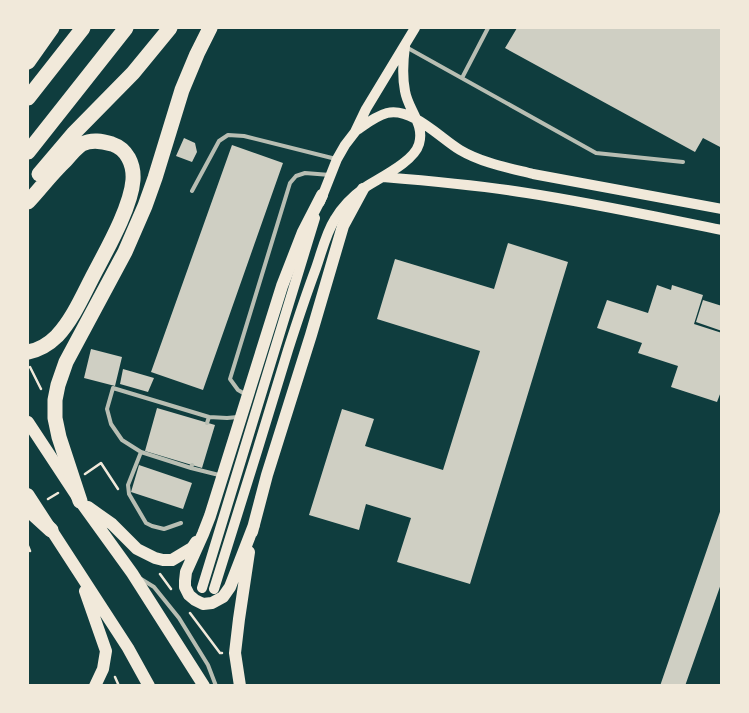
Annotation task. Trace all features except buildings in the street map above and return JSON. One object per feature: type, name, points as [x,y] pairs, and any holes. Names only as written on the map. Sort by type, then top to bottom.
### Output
[{"type":"highway","points":[[28,46],[35,28]]},
{"type":"highway","points":[[28,62],[52,28]]},
{"type":"highway","points":[[28,98],[83,28]]},
{"type":"highway","points":[[28,152],[126,28]]},
{"type":"highway","points":[[28,191],[61,148],[132,73],[170,28]]},
{"type":"highway","points":[[80,500],[56,418],[55,400],[58,385],[66,362],[125,252],[145,206],[182,90],[210,28]]},
{"type":"highway","points":[[28,202],[56,169],[83,144],[93,140],[103,141],[117,145],[127,153],[132,166],[132,186],[125,210],[108,245],[80,301],[58,335],[50,343],[28,352]]},
{"type":"highway","points":[[28,509],[51,530]]},
{"type":"main road","points":[[202,588],[322,195],[337,159],[355,132],[366,109],[415,28]]},
{"type":"main road","points":[[214,589],[298,320],[326,238],[348,202],[363,189],[397,168],[414,153],[418,146],[420,128],[404,91],[405,46]]},
{"type":"main road","points":[[355,132],[373,119],[388,112],[399,112],[416,118],[461,150],[480,160],[506,168],[722,209]]},
{"type":"main road","points":[[383,177],[465,184],[526,192],[722,230]]},
{"type":"main road","points":[[240,686],[235,653],[254,525],[267,475],[343,226],[363,189]]},
{"type":"main road","points":[[254,525],[230,587],[223,597],[212,603],[203,604],[189,595],[185,587],[186,572],[203,534],[223,476],[282,286],[303,232],[322,195]]},
{"type":"main road","points":[[28,422],[132,573],[204,686]]},
{"type":"main road","points":[[28,494],[128,648],[149,686]]},
{"type":"main road","points":[[80,500],[112,524],[138,549],[155,558],[172,560],[192,548],[203,534]]},
{"type":"main road","points":[[79,572],[106,651],[103,669],[95,686]]},
{"type":"lane","points":[[462,78],[488,28]]},
{"type":"lane","points":[[405,46],[596,153],[684,162]]},
{"type":"lane","points":[[192,191],[219,141],[228,135],[244,136],[337,159]]},
{"type":"lane","points":[[247,396],[238,390],[230,379],[290,183],[296,176],[304,173],[330,175]]},
{"type":"lane","points":[[223,476],[141,452],[122,440],[111,424],[106,409],[113,388],[209,417],[227,418],[241,416]]},
{"type":"lane","points":[[207,423],[209,417]]},
{"type":"lane","points":[[141,452],[128,485],[129,494],[146,523],[164,529],[181,523]]},
{"type":"lane","points":[[132,573],[154,587],[179,618],[208,665],[216,686]]},
{"type":"path","points":[[28,364],[43,392]]},
{"type":"path","points":[[101,463],[119,490]]},
{"type":"path","points":[[28,546],[30,550]]},
{"type":"path","points":[[112,672],[119,686]]}]
